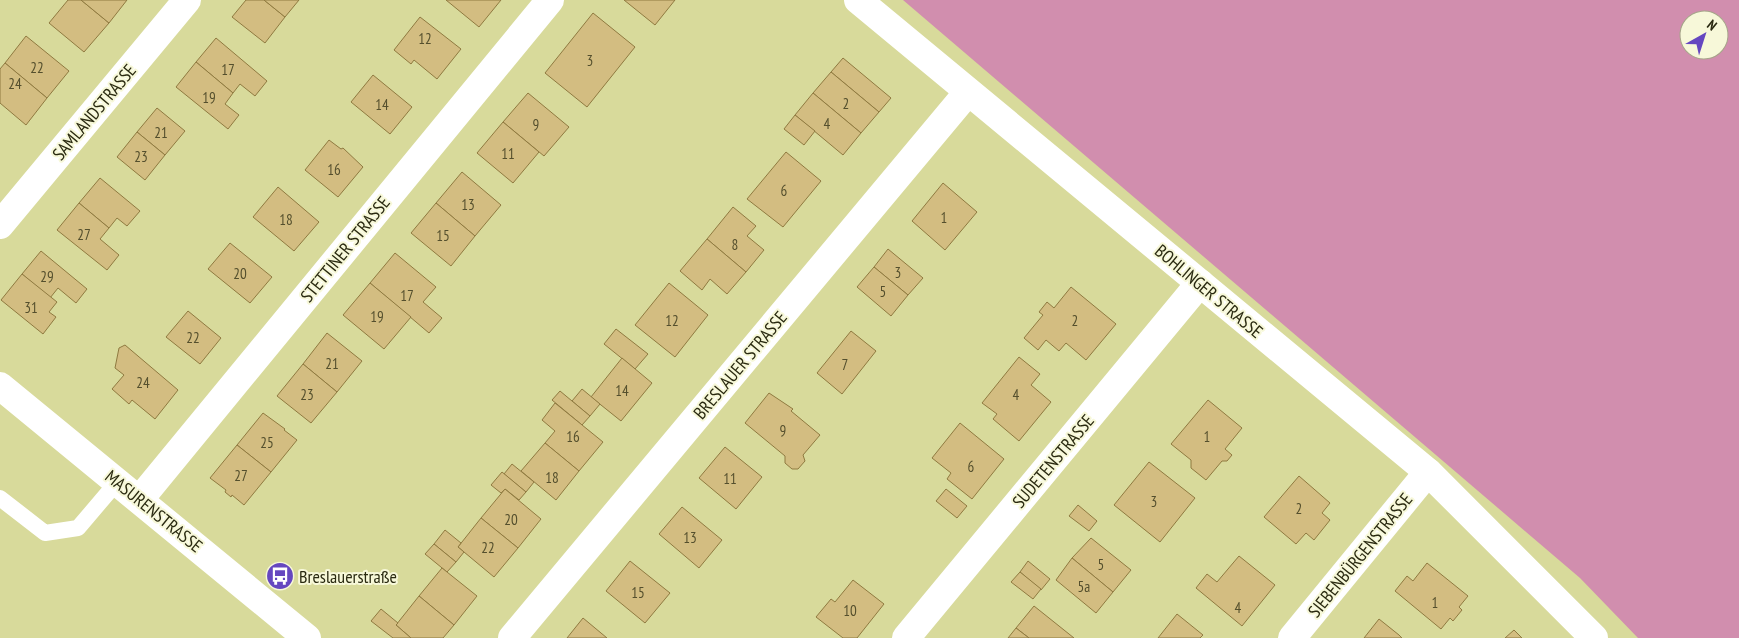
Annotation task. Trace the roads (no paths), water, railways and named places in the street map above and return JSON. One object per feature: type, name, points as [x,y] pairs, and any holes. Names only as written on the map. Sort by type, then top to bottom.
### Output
[{"type":"street","name":"SAMLANDSTRASSE","points":[[0,225],[187,0]]},
{"type":"street","name":"STETTINER STRASSE","points":[[140,499],[550,0]]},
{"type":"street","name":"BOHLINGER STRASSE","points":[[858,0],[1428,472],[1594,638]]},
{"type":"street","name":"BRESLAUER STRASSE","points":[[512,638],[968,92]]},
{"type":"street","name":"SUDETENSTRASSE","points":[[906,638],[1200,283]]},
{"type":"street","name":"MASURENSTRASSE","points":[[0,386],[307,638]]},
{"type":"street","name":"SIEBENBÜRGENSTRASSE","points":[[1292,638],[1428,472]]},
{"type":"lane","points":[[0,498],[45,533],[78,528],[118,481]]},
{"type":"place","name":"Breslauerstraße","points":[[280,576]]}]
